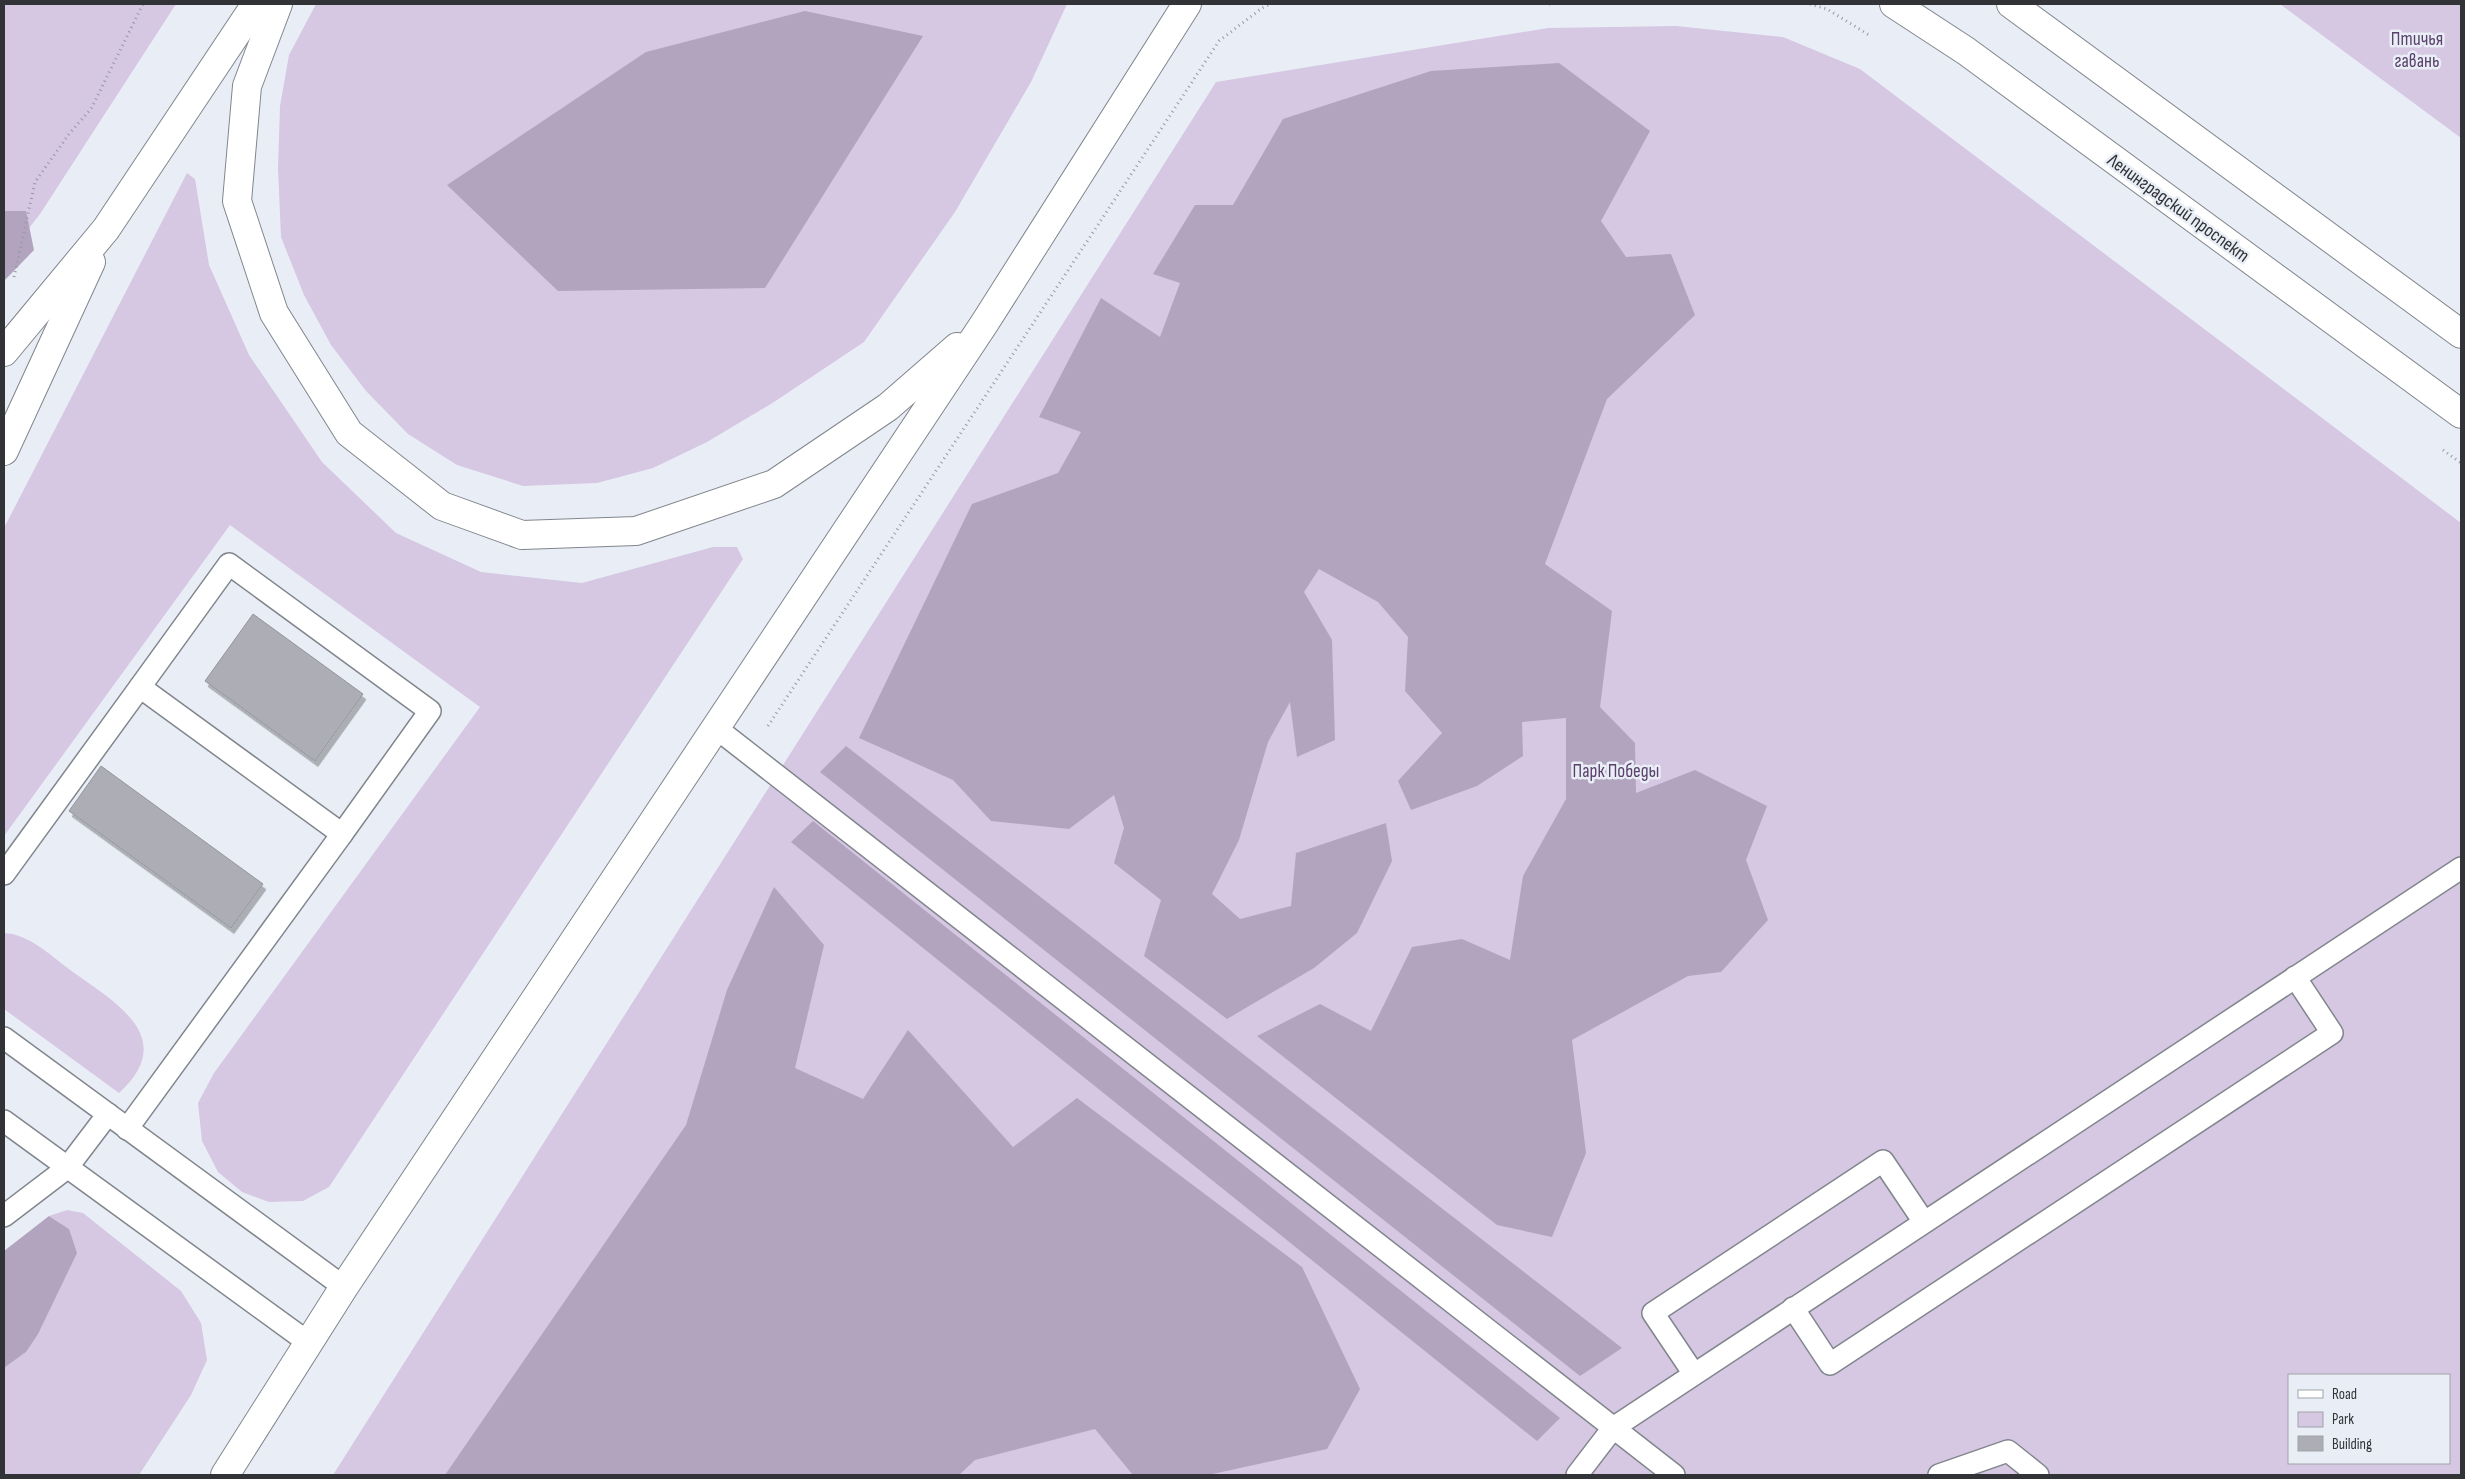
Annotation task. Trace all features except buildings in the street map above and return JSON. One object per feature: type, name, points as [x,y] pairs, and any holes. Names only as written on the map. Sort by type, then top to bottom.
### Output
[{"type":"main road","points":[[4,352],[106,229],[256,4]]},
{"type":"main road","points":[[278,4],[247,86],[237,201],[274,313],[349,434],[442,506],[522,535],[636,531],[645,528],[774,484],[888,407],[984,324]]},
{"type":"main road","points":[[225,1475],[344,1287],[984,324],[1181,14],[1204,4]]},
{"type":"main road","name":"Ленинградский проспект","points":[[1894,4],[1966,51],[2461,414]]},
{"type":"main road","points":[[2011,4],[2461,334]]},
{"type":"main road","points":[[4,451],[106,229]]},
{"type":"lane","points":[[4,874],[229,564],[430,711],[127,1129]]},
{"type":"lane","points":[[140,687],[342,834]]},
{"type":"lane","points":[[716,728],[1674,1475]]},
{"type":"lane","points":[[1577,1475],[1613,1428],[2461,868]]},
{"type":"lane","points":[[1793,1308],[1830,1364],[2332,1033],[2295,977]]},
{"type":"lane","points":[[4,1038],[344,1287]]},
{"type":"lane","points":[[4,1216],[67,1168],[108,1114]]},
{"type":"lane","points":[[4,1121],[309,1344]]},
{"type":"lane","points":[[1694,1374],[1653,1313],[1661,1307],[1883,1161],[1924,1222]]},
{"type":"lane","points":[[1940,1475],[2008,1451],[2038,1475]]},
{"type":"path","points":[[10,282],[15,276],[35,182],[69,134],[91,109],[143,4]]},
{"type":"path","points":[[750,754],[1219,41],[1262,8],[1271,4]]},
{"type":"path","points":[[1810,4],[1827,9],[1875,38]]},
{"type":"green space","points":[[4,4],[176,4],[40,214],[4,260]]},
{"type":"green space","points":[[316,4],[1067,4],[1031,82],[955,212],[864,342],[774,402],[707,442],[653,468],[597,483],[523,486],[457,465],[408,434],[366,391],[331,345],[304,295],[281,237],[278,168],[280,106],[289,55]]},
{"type":"green space","name":"Птичья гавань","points":[[2280,4],[2461,4],[2461,138]]},
{"type":"green space","points":[[805,11],[923,36],[765,288],[558,291],[447,185],[646,52]]},
{"type":"green space","name":"Парк Победы","points":[[1676,26],[1783,37],[1860,69],[2461,523],[2461,1475],[333,1475],[1216,82],[1548,28]]},
{"type":"green space","points":[[1559,63],[1650,131],[1601,221],[1626,257],[1671,254],[1695,315],[1607,399],[1545,564],[1612,611],[1600,707],[1635,743],[1636,793],[1695,770],[1767,806],[1746,860],[1768,920],[1721,972],[1688,976],[1572,1040],[1586,1153],[1552,1237],[1497,1225],[1257,1036],[1320,1004],[1371,1031],[1412,947],[1462,939],[1510,960],[1523,876],[1566,799],[1566,718],[1522,722],[1523,756],[1477,786],[1411,810],[1398,781],[1442,733],[1405,691],[1408,637],[1378,602],[1319,569],[1304,592],[1332,640],[1335,740],[1297,757],[1290,702],[1268,742],[1239,840],[1212,894],[1240,919],[1291,906],[1296,853],[1386,823],[1392,861],[1357,933],[1314,968],[1227,1019],[1144,956],[1161,900],[1114,863],[1124,828],[1114,795],[1069,829],[991,821],[953,780],[859,738],[972,504],[1058,473],[1081,432],[1039,417],[1101,298],[1160,337],[1180,283],[1153,274],[1195,205],[1233,205],[1283,119],[1431,71]]},
{"type":"green space","points":[[187,173],[195,179],[209,265],[249,355],[322,462],[396,533],[481,572],[582,583],[713,547],[737,547],[743,559],[329,1187],[303,1201],[269,1202],[242,1192],[218,1172],[202,1141],[198,1103],[214,1073],[480,707],[230,525],[4,836],[4,528]]},
{"type":"green space","points":[[4,211],[26,211],[34,250],[4,281]]},
{"type":"green space","points":[[846,746],[1622,1348],[1580,1376],[820,772]]},
{"type":"green space","points":[[813,821],[1560,1418],[1537,1441],[791,842]]},
{"type":"green space","points":[[774,887],[824,945],[795,1068],[863,1099],[908,1030],[1013,1147],[1077,1098],[1302,1267],[1360,1389],[1327,1449],[1208,1475],[1133,1475],[1095,1429],[975,1460],[959,1475],[445,1475],[686,1125],[727,990]]},
{"type":"green space","points":[[4,933],[23,937],[40,947],[107,996],[135,1024],[142,1039],[143,1055],[136,1073],[119,1093],[4,1009]]},
{"type":"green space","points":[[67,1210],[83,1213],[181,1291],[201,1323],[207,1360],[191,1395],[139,1475],[4,1475],[4,1368],[26,1352],[69,1229],[49,1216]]},
{"type":"green space","points":[[49,1216],[69,1229],[77,1253],[38,1334],[26,1352],[4,1368],[4,1251]]}]
